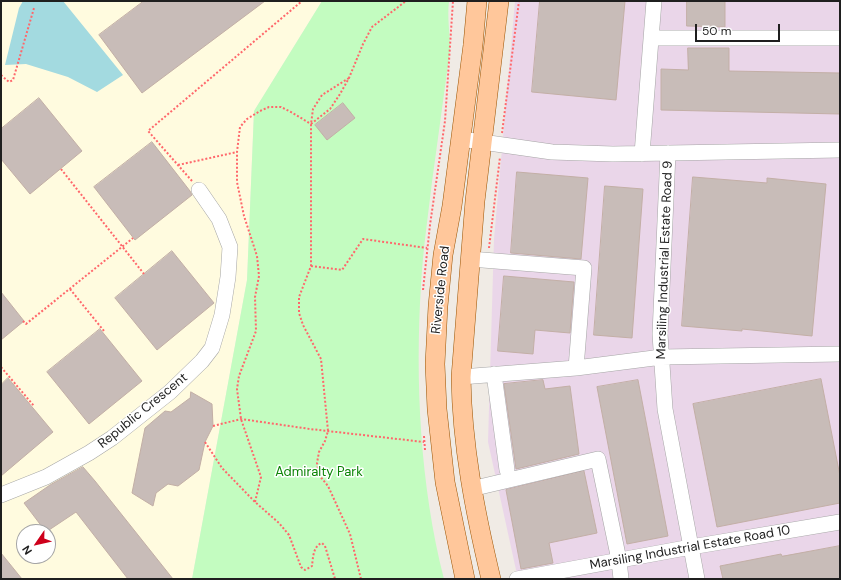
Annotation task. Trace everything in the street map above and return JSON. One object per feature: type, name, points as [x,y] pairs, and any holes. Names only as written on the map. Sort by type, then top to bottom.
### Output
[{"type":"main road","name":"Riverside Road","points":[[465,579],[445,482],[437,409],[435,364],[438,306],[443,255],[452,206],[461,139],[477,1]]},
{"type":"main road","name":"Riverside Road","points":[[491,579],[471,489],[464,442],[461,405],[461,377],[479,260],[476,201],[492,144],[499,1]]},
{"type":"lane","points":[[642,154],[654,1]]},
{"type":"lane","points":[[651,38],[840,38]]},
{"type":"lane","points":[[461,139],[552,152],[642,154],[840,150]]},
{"type":"lane","name":"Marsiling Industrial Estate Road 9","points":[[668,153],[660,334],[665,409],[697,579]]},
{"type":"lane","name":"Republic Crescent","points":[[1,495],[46,477],[89,453],[112,438],[170,392],[192,371],[212,348],[223,307],[228,277],[230,247],[219,219],[198,190]]},
{"type":"lane","points":[[479,260],[584,268],[576,368]]},
{"type":"lane","points":[[461,377],[576,368],[662,357],[840,354]]},
{"type":"lane","points":[[494,374],[507,470]]},
{"type":"lane","points":[[471,489],[598,459],[619,560],[621,579]]},
{"type":"lane","name":"Marsiling Industrial Estate Road 10","points":[[517,579],[691,547],[840,522]]},
{"type":"path","points":[[198,190],[148,131],[274,23],[302,1]]},
{"type":"path","points":[[311,124],[330,109],[349,78],[363,44],[372,27],[406,1]]},
{"type":"path","points":[[479,260],[492,144],[519,1]]},
{"type":"path","points":[[1,75],[9,82],[13,80],[34,8]]},
{"type":"path","points":[[349,78],[322,95],[313,109],[311,124],[311,266],[299,297],[299,313],[303,325],[322,359],[328,431],[325,441],[318,452],[317,463],[319,475],[328,486],[350,534],[361,579]]},
{"type":"path","points":[[255,502],[261,477],[241,419],[237,389],[239,376],[256,331],[255,297],[259,276],[257,256],[244,216],[237,182],[237,152],[240,127],[247,119],[260,111],[269,108],[281,107],[311,124]]},
{"type":"path","points":[[178,165],[237,152]]},
{"type":"path","points":[[61,169],[144,274]]},
{"type":"path","points":[[24,321],[26,324],[133,238]]},
{"type":"path","points":[[311,266],[342,270],[364,239],[427,248]]},
{"type":"path","points":[[70,289],[104,331],[103,332]]},
{"type":"path","points":[[1,367],[34,406]]},
{"type":"path","points":[[213,426],[241,419],[424,442]]},
{"type":"path","points":[[205,442],[222,468],[290,535],[301,567],[305,570],[312,566],[315,549],[322,543],[325,546],[335,579]]},
{"type":"shaded area","points":[[1,1],[322,1],[254,111],[247,280],[192,579],[1,579]]},
{"type":"shaded area","points":[[515,1],[840,1],[840,579],[518,579],[488,442],[494,239]]},
{"type":"green space","name":"Admiralty Park","points":[[322,1],[449,1],[448,13],[450,50],[424,246],[419,321],[419,395],[421,433],[429,507],[444,579],[192,579],[247,280],[254,111]]},
{"type":"water","points":[[23,1],[63,1],[123,75],[97,92],[68,77],[26,64],[5,65],[19,8]]},
{"type":"building","points":[[144,1],[265,1],[142,93],[99,35]]},
{"type":"building","points":[[540,1],[625,1],[616,100],[532,92]]},
{"type":"building","points":[[687,1],[725,1],[725,27],[687,26]]},
{"type":"building","points":[[688,48],[729,48],[729,71],[840,73],[840,114],[661,110],[661,69],[688,70]]},
{"type":"building","points":[[39,98],[82,151],[30,194],[1,159],[1,129]]},
{"type":"building","points":[[343,103],[355,118],[327,140],[315,125]]},
{"type":"building","points":[[152,142],[192,195],[135,240],[94,187]]},
{"type":"building","points":[[517,172],[588,178],[581,259],[511,253]]},
{"type":"building","points":[[693,177],[767,183],[767,178],[826,184],[812,336],[742,329],[742,331],[682,326]]},
{"type":"building","points":[[605,186],[643,189],[632,338],[594,335]]},
{"type":"building","points":[[172,251],[214,303],[157,350],[115,298]]},
{"type":"building","points":[[504,276],[574,282],[570,333],[535,330],[533,354],[498,351]]},
{"type":"building","points":[[1,292],[24,321],[1,340]]},
{"type":"building","points":[[100,329],[142,381],[89,424],[47,372]]},
{"type":"building","points":[[8,378],[53,432],[1,476],[1,385]]},
{"type":"building","points":[[821,379],[840,476],[840,503],[717,527],[693,404]]},
{"type":"building","points":[[543,380],[545,389],[570,386],[579,454],[516,469],[504,384]]},
{"type":"building","points":[[638,380],[668,536],[627,544],[597,387]]},
{"type":"building","points":[[191,392],[212,404],[213,426],[205,442],[199,470],[178,486],[168,484],[156,493],[153,506],[132,493],[145,428],[165,411],[171,412],[190,398]]},
{"type":"building","points":[[83,467],[173,579],[128,579],[76,512],[56,525],[56,524],[40,524],[24,503],[50,485]]},
{"type":"building","points":[[584,471],[597,533],[549,543],[553,563],[521,569],[506,490]]},
{"type":"building","points":[[840,546],[840,579],[723,579],[720,566],[781,554],[782,556]]},
{"type":"building","points":[[1,553],[22,579],[1,579]]}]
